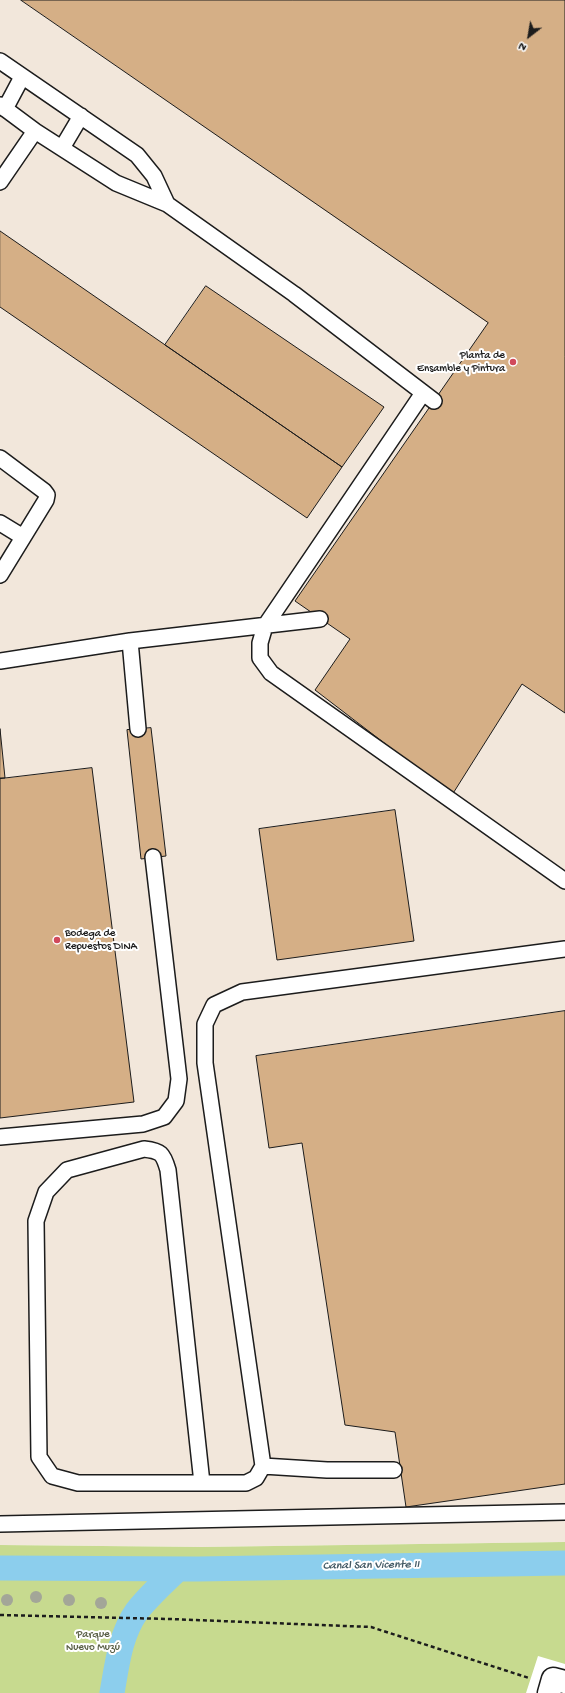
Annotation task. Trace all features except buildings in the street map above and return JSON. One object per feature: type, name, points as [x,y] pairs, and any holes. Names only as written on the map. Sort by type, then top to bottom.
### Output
[{"type":"lane","points":[[0,61],[137,155],[154,176],[167,204]]},
{"type":"lane","points":[[22,76],[3,107],[35,131],[116,183],[167,204],[294,294],[429,397],[266,626],[260,644],[260,658],[272,673],[565,881]]},
{"type":"lane","points":[[62,148],[81,116]]},
{"type":"lane","points":[[0,182],[35,131]]},
{"type":"lane","points":[[0,458],[44,491],[47,495],[46,500],[0,575]]},
{"type":"lane","points":[[0,523],[23,538]]},
{"type":"lane","points":[[0,661],[130,641],[320,619]]},
{"type":"lane","points":[[130,641],[138,729]]},
{"type":"lane","points":[[0,1137],[143,1124],[164,1118],[176,1101],[179,1079],[153,857]]},
{"type":"lane","points":[[202,1483],[168,1170],[164,1157],[156,1150],[144,1149],[67,1170],[46,1192],[36,1221],[39,1457],[52,1476],[78,1483],[202,1483],[246,1483],[256,1478],[263,1466],[205,1063],[205,1024],[214,1005],[242,992],[565,949]]},
{"type":"lane","points":[[263,1466],[327,1470],[394,1470]]},
{"type":"lane","points":[[0,1524],[565,1512]]},
{"type":"path","points":[[0,1615],[170,1619],[371,1627],[555,1685]]},
{"type":"shaded area","points":[[0,0],[565,0],[565,1542],[202,1547],[0,1545]]},
{"type":"green space","name":"Parque Nuevo Muzú","points":[[565,1542],[565,1664],[538,1656],[526,1693],[0,1693],[0,1545],[202,1547]]},
{"type":"waterway","name":"Canal San Vicente II","points":[[0,1568],[198,1569],[565,1563]]},
{"type":"waterway","name":"Canal San Vicente II","points":[[112,1693],[120,1650],[131,1620],[146,1600],[178,1569]]},
{"type":"place","name":"Planta de Ensamble y Pintura","points":[[513,362]]},
{"type":"place","name":"Bodega de Repuestos DINA","points":[[57,940]]}]
